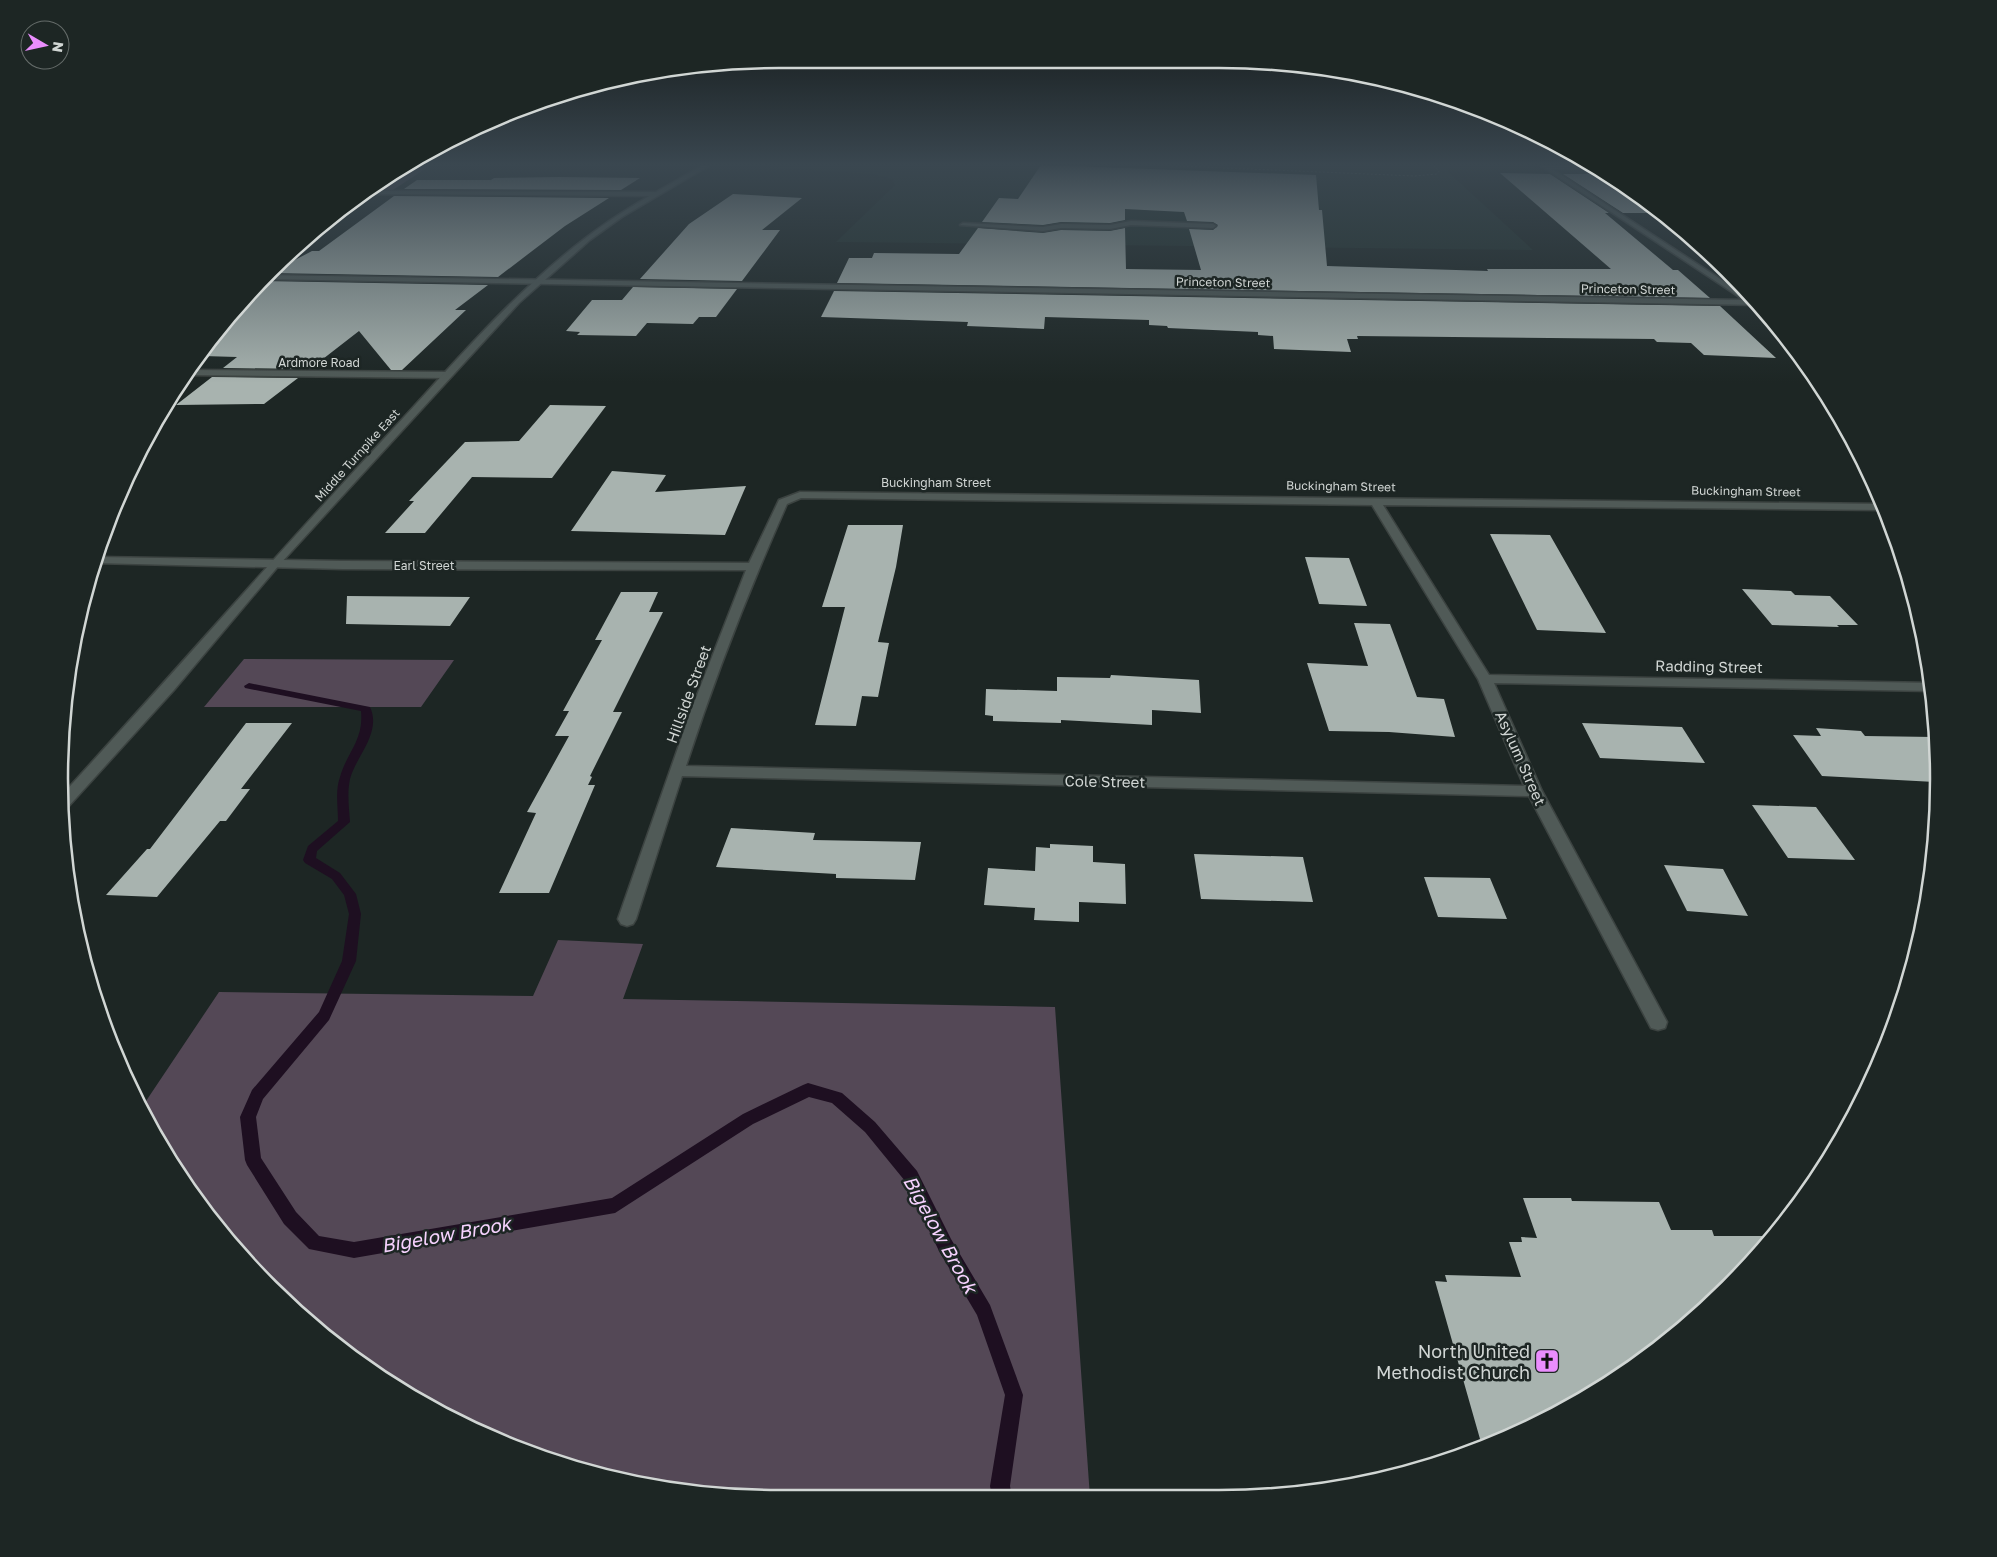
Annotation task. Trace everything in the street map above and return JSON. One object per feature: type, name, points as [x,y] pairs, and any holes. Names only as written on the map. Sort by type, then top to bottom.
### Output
[{"type":"street","name":"Middle Turnpike East","points":[[68,797],[169,687],[276,562],[516,301],[590,238]]},
{"type":"street","points":[[1655,238],[1731,287]]},
{"type":"street","name":"Princeton Street","points":[[275,277],[1746,303]]},
{"type":"street","name":"Ardmore Road","points":[[194,373],[447,375]]},
{"type":"street","name":"Buckingham Street","points":[[800,495],[1875,507]]},
{"type":"street","name":"Hillside Street","points":[[627,919],[677,771],[752,567],[783,502],[800,495]]},
{"type":"street","name":"Asylum Street","points":[[1375,500],[1485,679],[1534,791],[1658,1022]]},
{"type":"street","name":"Earl Street","points":[[102,560],[276,562],[342,565],[752,567]]},
{"type":"street","name":"Radding Street","points":[[1485,679],[1923,687]]},
{"type":"street","name":"Cole Street","points":[[677,771],[1534,791]]},
{"type":"shaded area","points":[[840,238],[1520,238],[1533,250],[836,242]]},
{"type":"shaded area","points":[[244,659],[454,660],[421,707],[204,707]]},
{"type":"shaded area","points":[[558,940],[643,944],[623,999],[1055,1007],[1090,1490],[778,1490],[732,1488],[640,1476],[550,1452],[506,1435],[464,1416],[383,1370],[310,1313],[244,1247],[214,1211],[187,1174],[146,1102],[219,992],[533,996]]},
{"type":"building","points":[[337,238],[550,238],[498,277],[279,273],[291,262],[312,251],[319,251]]},
{"type":"building","points":[[677,238],[774,238],[742,281],[640,279]]},
{"type":"building","points":[[971,238],[1125,238],[1126,269],[1201,270],[1192,238],[1324,238],[1327,266],[1488,271],[1487,269],[1611,269],[1575,238],[1634,238],[1673,270],[1678,270],[1710,298],[837,283],[849,258],[872,258],[874,253],[959,254]]},
{"type":"building","points":[[271,281],[488,285],[455,310],[466,310],[402,370],[391,370],[359,331],[310,369],[223,368],[237,357],[207,356],[244,310]]},
{"type":"building","points":[[633,287],[737,289],[716,317],[699,317],[693,324],[647,323],[636,336],[577,335],[580,332],[566,331],[592,300],[622,300]]},
{"type":"building","points":[[834,291],[1720,306],[1776,358],[1704,355],[1691,343],[1657,342],[1654,339],[1357,336],[1358,339],[1347,339],[1351,352],[1274,349],[1273,336],[1258,335],[1258,332],[1168,328],[1167,326],[1149,325],[1149,320],[1045,317],[1044,329],[967,326],[968,322],[821,317]]},
{"type":"building","points":[[212,377],[298,378],[264,404],[176,405]]},
{"type":"building","points":[[550,405],[606,406],[552,478],[472,477],[425,533],[385,533],[414,501],[409,501],[465,442],[519,441]]},
{"type":"building","points":[[612,471],[666,475],[655,492],[746,486],[725,535],[571,531]]},
{"type":"building","points":[[848,525],[903,525],[896,567],[878,642],[889,643],[878,697],[862,696],[856,726],[815,725],[845,607],[822,607]]},
{"type":"building","points":[[1490,534],[1550,535],[1606,633],[1537,630]]},
{"type":"building","points":[[1305,557],[1349,558],[1367,606],[1319,604]]},
{"type":"building","points":[[1742,589],[1791,591],[1795,595],[1830,596],[1858,625],[1837,625],[1839,627],[1772,625]]},
{"type":"building","points":[[621,592],[658,592],[649,612],[663,612],[613,712],[622,712],[590,776],[592,777],[588,785],[595,785],[549,893],[499,893],[536,813],[527,812],[569,736],[555,736],[569,711],[563,711],[602,640],[595,640]]},
{"type":"building","points":[[347,596],[470,597],[450,626],[346,624]]},
{"type":"building","points":[[1354,623],[1390,624],[1417,697],[1444,699],[1455,737],[1389,732],[1329,731],[1307,663],[1368,666]]},
{"type":"building","points":[[1111,675],[1199,680],[1201,713],[1152,710],[1152,725],[1061,720],[1061,723],[993,721],[993,716],[985,715],[986,689],[1057,691],[1057,677],[1110,678]]},
{"type":"building","points":[[246,723],[292,723],[241,789],[250,789],[226,821],[220,821],[157,897],[106,895],[147,849],[150,849]]},
{"type":"building","points":[[1582,723],[1682,727],[1705,763],[1600,758]]},
{"type":"building","points":[[1816,728],[1861,731],[1865,736],[1928,737],[1930,782],[1822,776],[1793,735],[1821,736]]},
{"type":"building","points":[[1752,805],[1816,807],[1855,860],[1788,858]]},
{"type":"building","points":[[731,828],[815,833],[813,840],[921,842],[915,880],[836,878],[836,874],[716,867]]},
{"type":"building","points":[[1050,844],[1093,846],[1093,862],[1125,864],[1126,904],[1079,902],[1079,922],[1034,920],[1035,908],[984,905],[988,868],[1035,871],[1036,847],[1050,848]]},
{"type":"building","points":[[1194,854],[1303,857],[1313,902],[1201,899]]},
{"type":"building","points":[[1664,865],[1723,869],[1748,916],[1687,911]]},
{"type":"building","points":[[1424,877],[1490,878],[1507,919],[1438,917]]},
{"type":"building","name":"North United Methodist Church","points":[[1523,1198],[1571,1198],[1572,1201],[1659,1202],[1671,1230],[1712,1230],[1714,1236],[1762,1236],[1721,1281],[1687,1313],[1614,1370],[1533,1416],[1480,1439],[1435,1281],[1447,1282],[1445,1275],[1521,1277],[1509,1242],[1522,1242],[1521,1237],[1537,1238]]},
{"type":"waterway","name":"Bigelow Brook","points":[[249,686],[366,709],[367,720],[365,737],[344,780],[344,822],[312,849],[309,860],[336,876],[350,894],[355,914],[349,961],[324,1016],[257,1095],[248,1117],[253,1160],[290,1218],[315,1243],[354,1250],[615,1205],[748,1119],[808,1090],[837,1098],[870,1127],[911,1176],[945,1245],[984,1311],[1014,1395],[1001,1490]]},
{"type":"place","name":"North United Methodist Church","points":[[1547,1361]]}]
